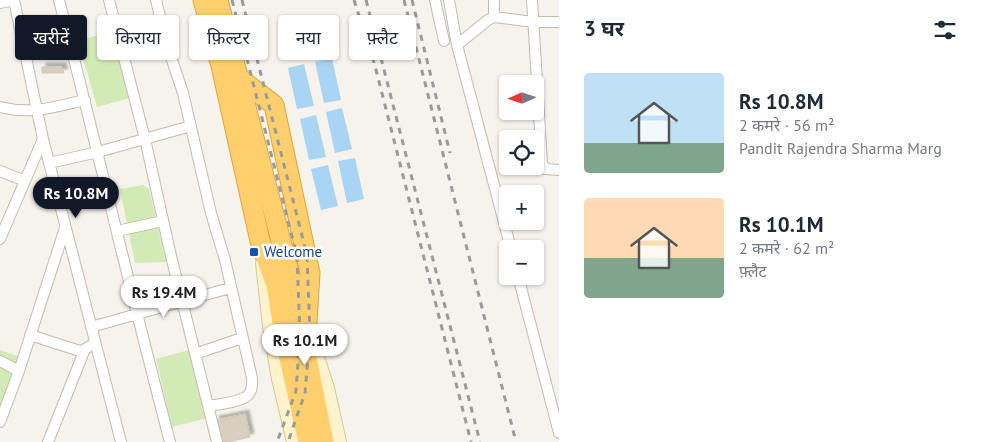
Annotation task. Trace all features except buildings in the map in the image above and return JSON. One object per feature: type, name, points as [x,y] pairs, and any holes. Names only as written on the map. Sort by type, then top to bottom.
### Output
[{"type":"highway","points":[[203,0],[221,66],[260,242],[276,285],[308,442]]},
{"type":"highway","points":[[218,0],[292,283],[306,348],[317,376],[317,403],[324,442]]},
{"type":"highway","points":[[238,77],[274,104],[310,273],[306,348]]},
{"type":"main road","points":[[260,242],[273,344],[294,442]]},
{"type":"main road","points":[[292,283],[307,326],[317,376],[339,442]]},
{"type":"street","points":[[0,3],[14,0],[43,139],[121,442]]},
{"type":"street","points":[[60,0],[136,313],[170,442]]},
{"type":"street","points":[[109,0],[113,15]]},
{"type":"street","points":[[156,0],[160,15]]},
{"type":"street","points":[[435,0],[444,42]]},
{"type":"street","points":[[449,0],[457,45],[509,240]]},
{"type":"street","points":[[491,19],[494,0]]},
{"type":"street","points":[[532,0],[542,163],[546,169],[559,170]]},
{"type":"street","points":[[457,45],[491,19],[559,22]]},
{"type":"street","points":[[124,60],[145,139],[217,442]]},
{"type":"street","points":[[172,60],[183,93],[211,213],[225,260],[252,378],[253,388],[242,399],[209,406]]},
{"type":"street","points":[[0,107],[20,111],[37,111],[85,100]]},
{"type":"street","points":[[49,163],[98,152],[191,126]]},
{"type":"street","points":[[0,238],[43,139]]},
{"type":"street","points":[[0,171],[25,181]]},
{"type":"street","points":[[117,232],[163,221]]},
{"type":"street","points":[[0,422],[65,228]]},
{"type":"street","points":[[520,285],[558,428]]},
{"type":"street","points":[[91,327],[230,288]]},
{"type":"street","points":[[30,335],[83,352]]},
{"type":"street","points":[[195,354],[242,338]]},
{"type":"street","points":[[48,442],[83,352],[95,343]]},
{"type":"street","points":[[0,361],[18,371]]},
{"type":"green space","points":[[97,35],[97,60],[120,60],[130,98],[97,107],[83,60],[87,60],[87,38]]},
{"type":"green space","points":[[143,185],[149,189],[166,262],[135,263],[120,189]]},
{"type":"green space","points":[[0,350],[20,357],[0,406]]},
{"type":"green space","points":[[189,350],[207,418],[172,427],[156,359]]},
{"type":"water","points":[[332,60],[341,100],[324,103],[315,62]]},
{"type":"water","points":[[304,64],[314,106],[297,109],[288,68]]},
{"type":"water","points":[[342,108],[352,149],[335,153],[326,112]]},
{"type":"water","points":[[316,115],[326,157],[309,160],[300,119]]},
{"type":"water","points":[[355,158],[364,199],[347,203],[338,161]]},
{"type":"water","points":[[328,165],[338,206],[321,210],[311,169]]},
{"type":"railway","points":[[232,0],[297,256],[300,335],[296,391],[277,442]]},
{"type":"railway","points":[[242,0],[307,255],[310,335],[305,393],[288,442]]},
{"type":"railway","points":[[354,0],[375,66],[471,442]]},
{"type":"railway","points":[[366,0],[480,442]]},
{"type":"railway","points":[[404,0],[516,442]]},
{"type":"railway","points":[[412,0],[450,153]]},
{"type":"place","name":"Welcome","points":[[254,252]]}]
